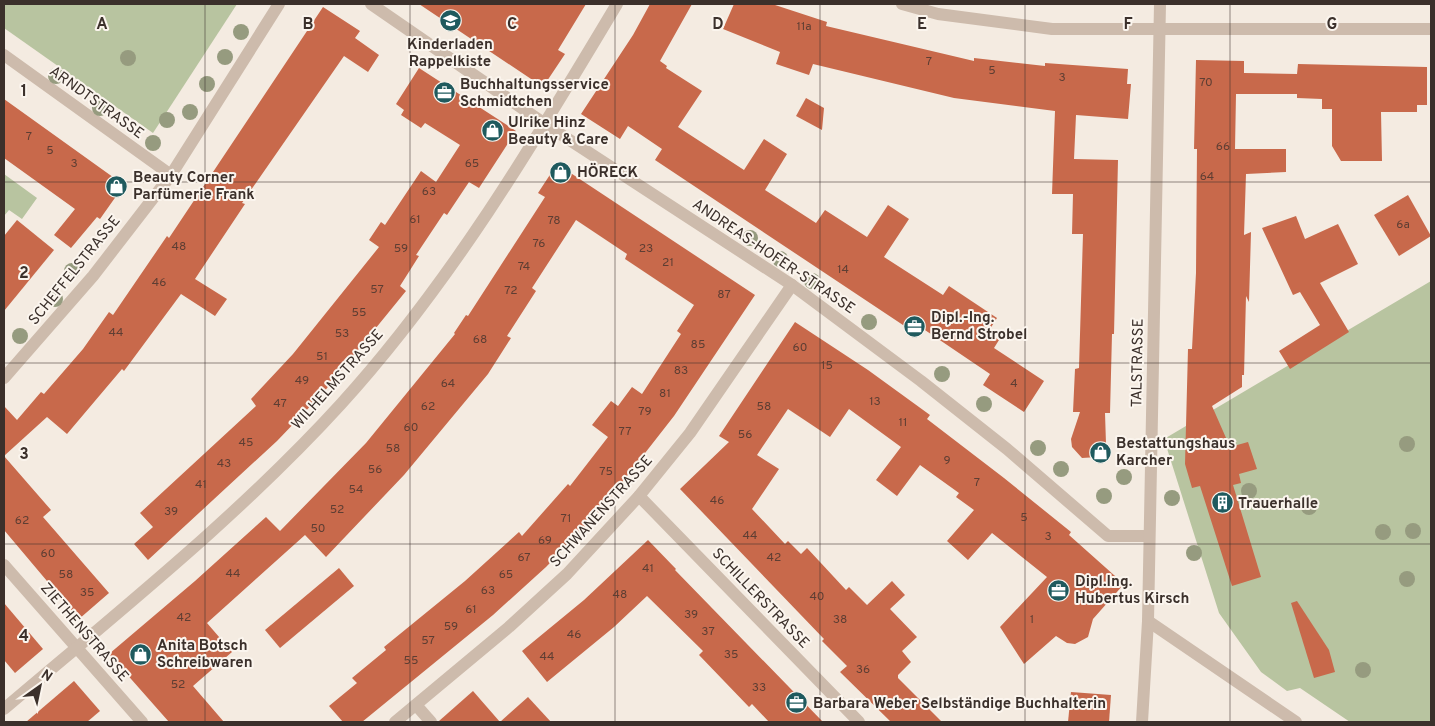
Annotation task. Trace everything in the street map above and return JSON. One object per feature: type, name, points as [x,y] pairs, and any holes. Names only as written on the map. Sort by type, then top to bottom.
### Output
[{"type":"street","name":"SCHEFFELSTRASSE","points":[[4,378],[93,276],[171,175],[280,4]]},
{"type":"street","name":"ANDREAS-HOFER-STRASSE","points":[[371,4],[545,124],[792,284],[1007,448],[1108,536],[1149,536]]},
{"type":"street","name":"WILHELMSTRASSE","points":[[4,709],[232,514],[340,405],[433,293],[545,124],[617,4]]},
{"type":"street","points":[[902,4],[938,14],[1052,29],[1160,31],[1431,29]]},
{"type":"street","name":"TALSTRASSE","points":[[1142,722],[1148,621],[1160,4]]},
{"type":"street","name":"ARNDTSTRASSE","points":[[4,55],[171,175]]},
{"type":"street","name":"SCHWANENSTRASSE","points":[[394,722],[509,627],[567,574],[639,496],[690,433],[792,284]]},
{"type":"street","name":"SCHILLERSTRASSE","points":[[639,496],[860,722]]},
{"type":"street","name":"ZIETHENSTRASSE","points":[[4,565],[78,646],[142,722]]},
{"type":"street","points":[[1148,621],[1296,722]]},
{"type":"street","points":[[416,705],[430,722]]},
{"type":"green space","points":[[4,4],[237,4],[153,133],[4,28]]},
{"type":"green space","points":[[4,174],[37,198],[22,219],[9,210],[4,216]]},
{"type":"green space","points":[[1431,281],[1431,722],[1350,722],[1300,688],[1287,691],[1261,672],[1219,613],[1164,439]]},
{"type":"building","points":[[419,4],[586,4],[558,50],[565,54],[543,87]]},
{"type":"building","points":[[650,4],[692,4],[660,61],[667,66],[666,68],[702,91],[678,127],[744,170],[764,139],[787,154],[765,190],[816,223],[825,210],[867,237],[888,205],[909,219],[884,257],[943,295],[949,286],[997,318],[988,332],[999,340],[994,348],[1044,381],[1024,412],[983,385],[990,374],[919,326],[915,333],[655,160],[662,149],[628,126],[620,139],[581,114],[633,35]]},
{"type":"building","points":[[734,4],[772,4],[827,22],[826,26],[974,61],[974,58],[1045,66],[1045,63],[1128,69],[1127,84],[1131,84],[1128,119],[1076,115],[1074,159],[1118,160],[1114,334],[1112,334],[1110,413],[1105,413],[1106,444],[1098,457],[1082,458],[1072,447],[1071,439],[1080,412],[1073,412],[1075,369],[1079,368],[1083,234],[1072,234],[1073,194],[1052,194],[1055,111],[954,98],[813,64],[809,75],[776,64],[780,52],[723,29]]},
{"type":"building","points":[[323,7],[360,31],[355,38],[379,55],[368,72],[344,56],[242,203],[245,204],[195,279],[227,299],[215,316],[181,294],[124,371],[122,369],[67,434],[47,417],[4,456],[4,406],[17,420],[41,392],[44,394],[83,349],[109,312],[113,315],[167,236],[169,238]]},
{"type":"building","points":[[1196,60],[1244,61],[1244,73],[1297,74],[1298,64],[1427,67],[1427,105],[1417,105],[1417,112],[1381,112],[1382,161],[1341,161],[1332,146],[1332,109],[1322,109],[1322,99],[1297,98],[1297,94],[1236,94],[1235,149],[1286,149],[1286,172],[1246,174],[1244,235],[1251,232],[1249,302],[1246,296],[1244,375],[1242,375],[1242,387],[1212,406],[1230,447],[1248,442],[1257,469],[1239,474],[1241,483],[1233,485],[1261,577],[1232,586],[1200,486],[1192,488],[1185,464],[1188,349],[1192,349],[1196,273],[1197,149],[1194,149]]},
{"type":"building","points":[[419,68],[516,131],[479,188],[469,182],[447,215],[444,213],[416,255],[419,256],[400,286],[406,291],[323,393],[277,441],[148,560],[134,544],[153,527],[140,513],[256,406],[251,399],[293,354],[379,247],[369,240],[381,222],[385,225],[421,171],[436,182],[460,145],[425,123],[421,128],[401,115],[404,110],[396,104]]},
{"type":"building","points":[[806,98],[824,108],[822,130],[796,116]]},
{"type":"building","points":[[4,99],[124,185],[100,219],[97,217],[71,248],[54,235],[75,209],[4,158]]},
{"type":"building","points":[[557,164],[755,295],[674,416],[595,517],[546,567],[493,615],[362,722],[343,722],[329,706],[357,683],[352,678],[386,650],[384,647],[465,581],[519,532],[522,536],[568,484],[570,486],[608,437],[592,425],[611,401],[618,406],[632,387],[642,394],[681,334],[677,331],[694,305],[625,259],[627,254],[576,220],[532,288],[536,291],[507,336],[511,338],[488,374],[404,475],[326,557],[305,535],[207,623],[232,652],[193,686],[224,722],[169,722],[109,654],[195,581],[266,517],[280,531],[366,443],[455,334],[466,315],[468,316],[545,197],[538,193]]},
{"type":"building","points":[[1408,195],[1431,236],[1399,256],[1374,215]]},
{"type":"building","points":[[1296,216],[1305,239],[1338,224],[1358,264],[1320,283],[1349,332],[1290,369],[1279,351],[1320,325],[1300,292],[1293,295],[1262,228]]},
{"type":"building","points":[[17,220],[54,250],[4,311],[4,236]]},
{"type":"building","points":[[795,322],[868,370],[930,415],[927,419],[1071,532],[1069,535],[1124,584],[1093,619],[1088,637],[1075,644],[1067,643],[1056,636],[1024,664],[1000,627],[1047,577],[992,533],[968,560],[947,541],[974,510],[956,497],[959,493],[920,465],[897,496],[876,480],[901,447],[849,409],[830,437],[788,409],[757,455],[779,469],[752,509],[785,544],[788,541],[801,554],[807,548],[846,590],[849,587],[867,605],[892,581],[905,595],[890,609],[917,637],[902,651],[911,662],[898,675],[898,678],[942,722],[891,722],[840,672],[847,666],[822,641],[824,639],[680,489],[729,442],[719,436]]},
{"type":"building","points":[[4,456],[51,510],[43,517],[109,593],[79,619],[4,530]]},
{"type":"building","points":[[648,540],[823,722],[769,722],[752,704],[749,707],[699,655],[703,651],[647,596],[614,627],[547,682],[522,651],[584,600]]},
{"type":"building","points":[[339,568],[354,586],[280,648],[265,630]]},
{"type":"building","points":[[1297,601],[1329,650],[1335,672],[1314,678],[1291,603]]},
{"type":"building","points":[[4,603],[43,649],[15,673],[4,660]]},
{"type":"building","points":[[74,681],[100,711],[87,722],[26,722]]},
{"type":"building","points":[[473,691],[500,722],[439,722],[439,721]]},
{"type":"building","points":[[1071,692],[1111,695],[1109,722],[1068,722]]},
{"type":"building","points":[[528,697],[551,722],[500,722]]},
{"type":"place","name":"Kinderladen Rappelkiste","points":[[450,21]]},
{"type":"place","name":"Buchhaltungsservice Schmidtchen","points":[[444,93]]},
{"type":"place","name":"Ulrike Hinz Beauty & Care","points":[[492,131]]},
{"type":"place","name":"HÖRECK","points":[[561,172]]},
{"type":"place","name":"Beauty Corner Parfümerie Frank","points":[[117,186]]},
{"type":"place","name":"Dipl.-Ing. Bernd Strobel","points":[[915,326]]},
{"type":"place","name":"Bestattungshaus Karcher","points":[[1100,452]]},
{"type":"place","name":"Trauerhalle","points":[[1222,503]]},
{"type":"place","name":"Dipl.Ing. Hubertus Kirsch","points":[[1059,590]]},
{"type":"place","name":"Anita Botsch Schreibwaren","points":[[141,654]]},
{"type":"place","name":"Barbara Weber Selbständige Buchhalterin","points":[[797,703]]}]
